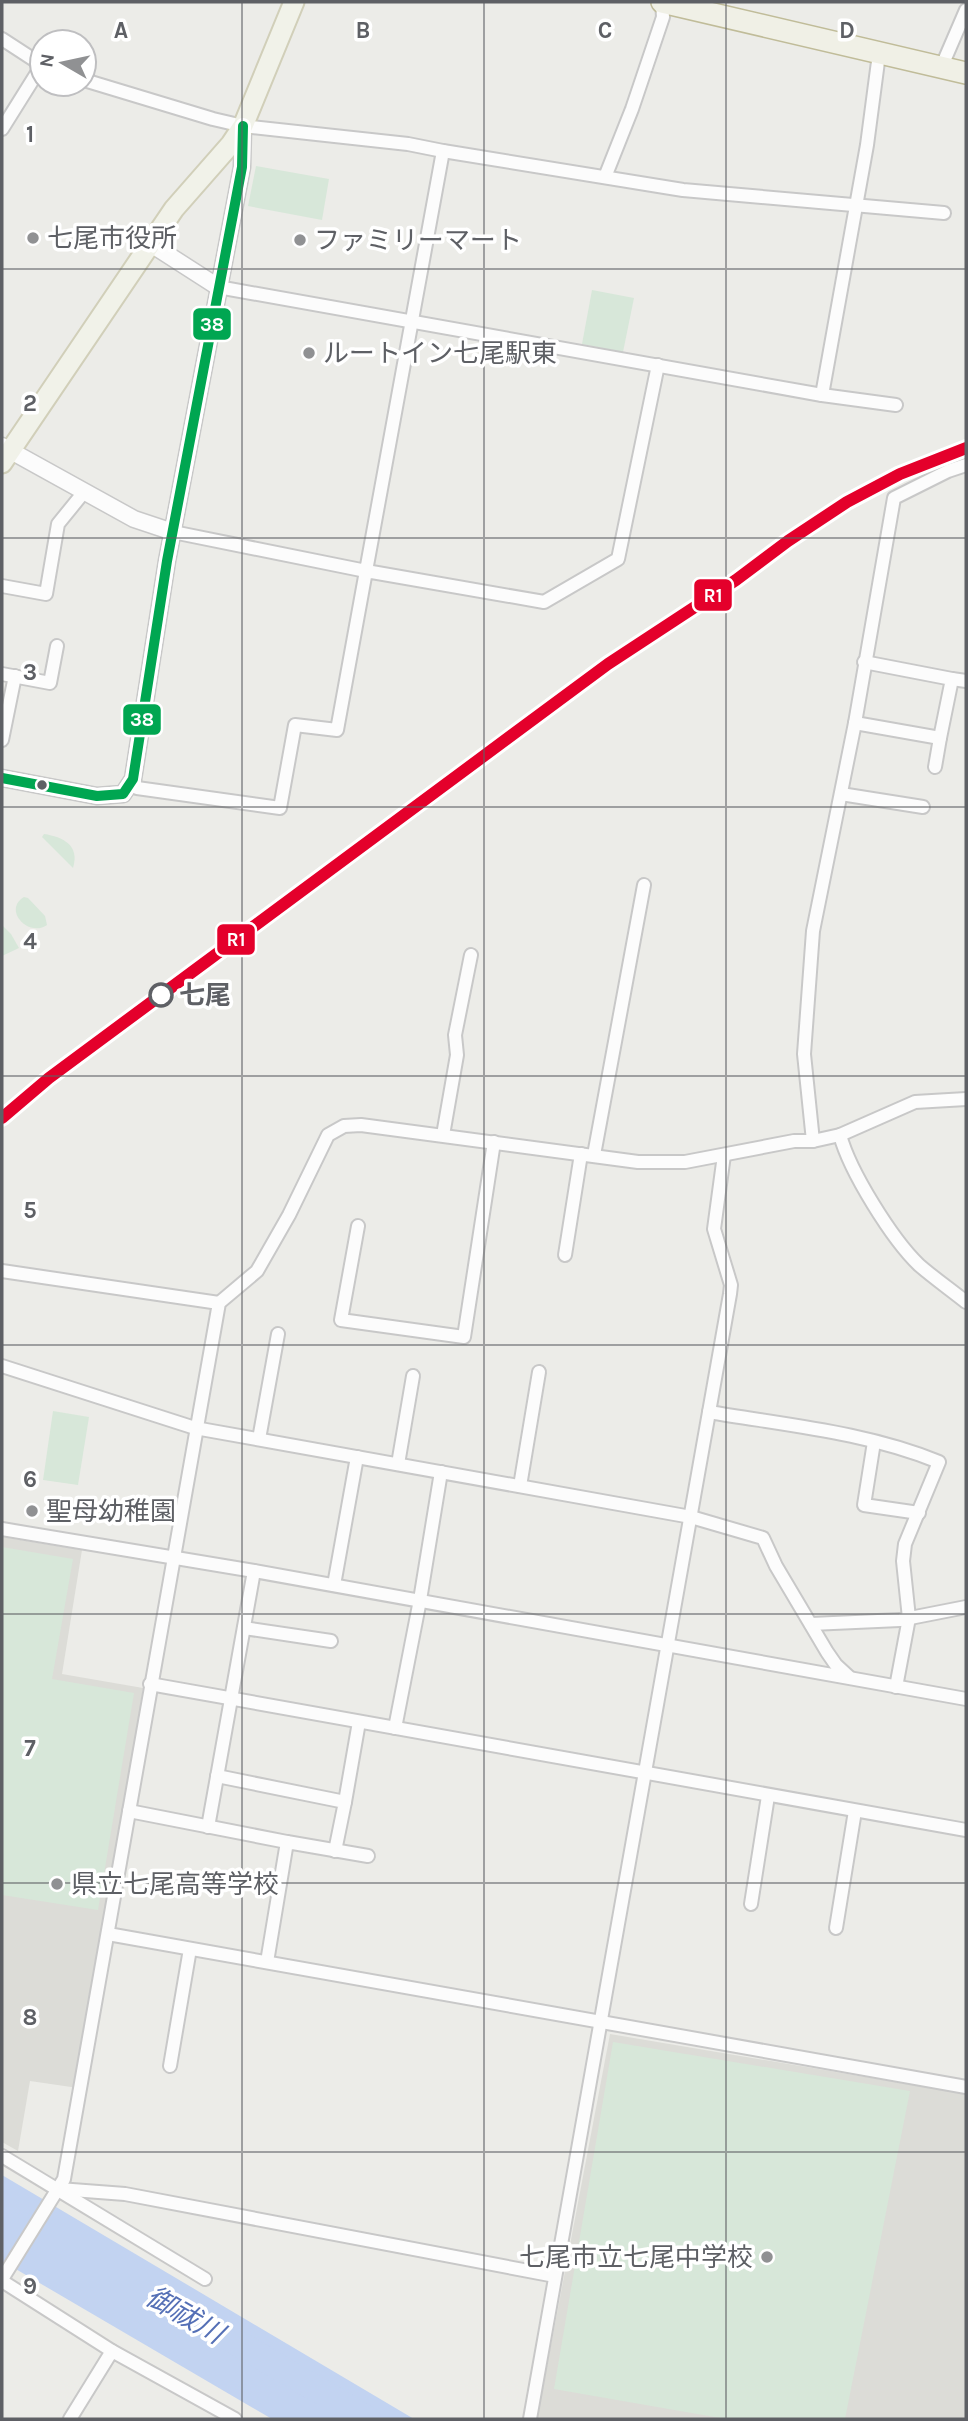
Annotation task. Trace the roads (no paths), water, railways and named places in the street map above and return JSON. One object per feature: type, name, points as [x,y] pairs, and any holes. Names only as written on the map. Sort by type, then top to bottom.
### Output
[{"type":"highway","points":[[662,2],[966,73]]},
{"type":"main road","points":[[4,453],[174,209],[231,144],[243,126],[294,2]]},
{"type":"street","points":[[605,177],[663,17],[662,2]]},
{"type":"street","points":[[941,68],[966,10]]},
{"type":"street","points":[[2,39],[28,56]]},
{"type":"street","points":[[822,395],[856,205],[879,54]]},
{"type":"street","points":[[98,84],[243,126],[408,144],[683,190],[944,213]]},
{"type":"street","points":[[2,129],[28,87]]},
{"type":"street","points":[[243,126],[242,167],[173,532],[134,779],[137,788],[280,808],[295,725],[337,730],[443,151]]},
{"type":"street","points":[[151,244],[218,286],[822,395],[896,405]]},
{"type":"street","points":[[4,453],[134,519],[173,532],[366,571],[544,602],[618,559],[657,365]]},
{"type":"street","points":[[813,1141],[804,1054],[813,931],[855,723],[894,498],[947,471],[966,465]]},
{"type":"street","points":[[2,586],[46,594],[58,524],[84,492]]},
{"type":"street","points":[[2,740],[8,675],[50,682],[57,646]]},
{"type":"street","points":[[864,662],[966,681]]},
{"type":"street","points":[[935,767],[952,679]]},
{"type":"street","points":[[855,723],[940,738]]},
{"type":"street","points":[[2,778],[97,796],[122,794],[134,779]]},
{"type":"street","points":[[841,794],[923,807]]},
{"type":"street","points":[[565,1255],[645,885]]},
{"type":"street","points":[[443,1135],[457,1055],[455,1035],[471,955]]},
{"type":"street","points":[[234,2419],[112,2351],[2,2280],[64,2179],[219,1303],[257,1271],[289,1215],[328,1135],[344,1126],[361,1125],[443,1135],[638,1162],[685,1161],[840,1135],[915,1102],[966,1099]]},
{"type":"street","points":[[840,1135],[842,1145],[868,1195],[891,1231],[919,1264],[966,1302]]},
{"type":"street","points":[[358,1226],[341,1320],[464,1337],[495,1142]]},
{"type":"street","points":[[530,2419],[731,1284],[714,1229],[724,1155]]},
{"type":"street","points":[[2,1270],[219,1303]]},
{"type":"street","points":[[259,1439],[278,1334]]},
{"type":"street","points":[[2,1366],[195,1428],[691,1517],[764,1538],[776,1566],[831,1659],[849,1677]]},
{"type":"street","points":[[520,1486],[539,1372]]},
{"type":"street","points":[[398,1464],[413,1376]]},
{"type":"street","points":[[709,1412],[874,1442],[914,1452],[939,1462],[905,1544],[903,1561],[909,1618],[896,1687]]},
{"type":"street","points":[[874,1442],[864,1505],[919,1514]]},
{"type":"street","points":[[334,1585],[357,1457]]},
{"type":"street","points":[[395,1728],[441,1472]]},
{"type":"street","points":[[2,1529],[420,1600],[966,1699]]},
{"type":"street","points":[[208,1827],[254,1571]]},
{"type":"street","points":[[811,1624],[909,1618],[966,1607]]},
{"type":"street","points":[[244,1628],[331,1641]]},
{"type":"street","points":[[150,1684],[966,1830]]},
{"type":"street","points":[[335,1851],[359,1722]]},
{"type":"street","points":[[217,1776],[345,1802]]},
{"type":"street","points":[[751,1904],[768,1796]]},
{"type":"street","points":[[129,1811],[368,1856]]},
{"type":"street","points":[[836,1928],[855,1811]]},
{"type":"street","points":[[267,1962],[287,1842]]},
{"type":"street","points":[[108,1934],[966,2087]]},
{"type":"street","points":[[170,2066],[190,1949]]},
{"type":"street","points":[[2,2156],[205,2279]]},
{"type":"street","points":[[59,2189],[125,2194],[555,2276]]},
{"type":"street","points":[[70,2419],[112,2351]]},
{"type":"water","points":[[2,2175],[414,2419],[272,2419],[2,2261]],"holes":[[[216,2333],[273,2352],[284,2359],[296,2374],[280,2371],[215,2336]]]},
{"type":"waterway","name":"御祓川","points":[[191,2316],[368,2419]]},
{"type":"railway","points":[[2,1118],[49,1078],[184,977]]},
{"type":"place","name":"七尾市役所","points":[[33,238]]},
{"type":"place","name":"ファミリーマート","points":[[300,240]]},
{"type":"place","name":"ルートイン七尾駅東","points":[[309,353]]},
{"type":"place","name":"七尾","points":[[161,995]]},
{"type":"place","name":"聖母幼稚園","points":[[32,1511]]},
{"type":"place","name":"県立七尾高等学校","points":[[57,1884]]},
{"type":"place","name":"七尾市立七尾中学校","points":[[767,2257]]}]
